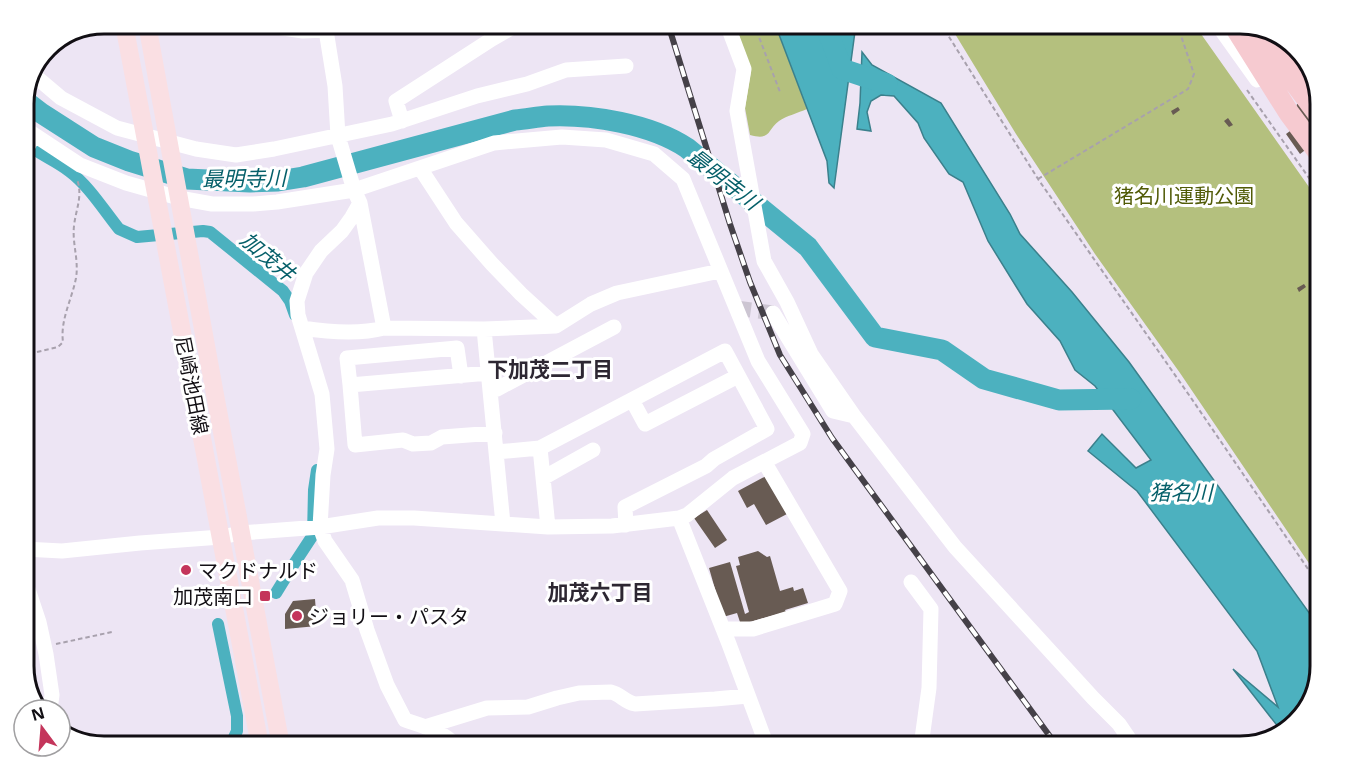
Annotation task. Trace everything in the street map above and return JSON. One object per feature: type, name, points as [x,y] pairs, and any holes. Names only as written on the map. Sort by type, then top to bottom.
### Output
[{"type":"highway","points":[[1240,35],[1310,146]]},
{"type":"highway","points":[[1261,38],[1310,103]]},
{"type":"main road","name":"尼崎池田線","points":[[126,35],[259,736]]},
{"type":"main road","name":"尼崎池田線","points":[[149,35],[279,736]]},
{"type":"street","points":[[326,35],[335,86],[339,140],[355,193],[384,328]]},
{"type":"street","points":[[402,121],[396,101],[499,35]]},
{"type":"street","points":[[731,35],[744,69],[737,111],[764,261],[787,302],[811,354],[854,416],[955,547],[1119,724],[1127,736]]},
{"type":"street","points":[[1225,35],[1287,119]]},
{"type":"street","points":[[40,80],[61,98],[117,128],[170,144],[236,155],[339,140],[477,96],[527,84],[566,70],[626,66]]},
{"type":"street","points":[[1270,98],[1308,88]]},
{"type":"street","points":[[35,135],[80,165],[126,183],[212,204],[253,204],[355,193],[494,143],[562,137],[606,140],[654,154],[683,179],[758,361],[803,434],[800,443],[733,478],[687,515],[679,518],[626,525],[548,527],[414,518],[378,518],[320,527],[241,533],[221,537],[62,551],[35,550]]},
{"type":"street","points":[[420,168],[456,223],[521,294],[556,326]]},
{"type":"street","points":[[355,193],[352,217],[342,231],[321,251],[306,273],[297,301],[298,315],[322,394],[327,449],[320,527],[324,541],[352,580],[387,685],[405,720],[445,736]]},
{"type":"street","points":[[302,328],[318,331],[369,332],[384,328],[484,329],[556,326],[591,304],[617,293],[720,271]]},
{"type":"street","points":[[773,313],[833,411],[854,416]]},
{"type":"street","points":[[491,390],[497,389],[614,327]]},
{"type":"street","points":[[484,329],[503,524]]},
{"type":"street","points":[[461,376],[457,348],[347,358],[355,445],[403,440],[413,444],[422,444],[431,443],[442,436],[495,433]]},
{"type":"street","points":[[496,452],[540,448],[725,351],[767,429],[714,459],[706,466],[625,507],[626,525]]},
{"type":"street","points":[[632,400],[645,424],[758,361]]},
{"type":"street","points":[[350,385],[489,373]]},
{"type":"street","points":[[540,448],[548,527]]},
{"type":"street","points":[[543,478],[593,450]]},
{"type":"street","points":[[723,629],[753,630],[835,604],[840,591],[765,463]]},
{"type":"street","points":[[679,518],[763,736]]},
{"type":"street","points":[[910,582],[931,609],[929,688],[922,736]]},
{"type":"street","points":[[35,610],[44,646],[52,698]]},
{"type":"street","points":[[425,727],[487,708],[528,706],[579,693],[611,692],[635,704],[748,696]]},
{"type":"path","points":[[758,35],[780,92]]},
{"type":"path","points":[[948,35],[1038,179],[1310,572]]},
{"type":"path","points":[[1038,179],[1188,89],[1194,74],[1181,35]]},
{"type":"path","points":[[1247,91],[1310,180]]},
{"type":"path","points":[[37,352],[58,347],[63,342],[62,331],[76,277],[74,224],[80,200],[80,188],[73,161]]},
{"type":"path","points":[[44,646],[112,632]]},
{"type":"green space","points":[[739,35],[779,35],[807,109],[782,119],[765,136],[750,135],[745,108],[751,71]]},
{"type":"green space","name":"猪名川運動公園","points":[[956,35],[1202,35],[1310,188],[1310,565],[1180,373],[1095,254],[1016,134]]},
{"type":"water","points":[[779,35],[855,35],[834,188],[829,183],[827,161]]},
{"type":"water","name":"猪名川","points":[[862,52],[872,65],[941,103],[1020,234],[1072,292],[1129,362],[1310,614],[1308,684],[1296,708],[1283,721],[1277,725],[1233,669],[1278,707],[1257,651],[1137,491],[1088,451],[1102,434],[1136,468],[1151,460],[1095,386],[1075,370],[1060,341],[1027,304],[988,241],[963,182],[949,174],[924,138],[918,123],[894,96],[881,95],[871,101],[867,112],[871,131],[857,129]]},
{"type":"building","points":[[1297,104],[1303,107],[1310,116],[1310,146],[1300,154],[1286,134],[1290,131]]},
{"type":"building","points":[[1178,107],[1180,110],[1173,115],[1171,111]]},
{"type":"building","points":[[1228,118],[1233,125],[1229,127],[1224,121]]},
{"type":"building","points":[[1304,284],[1306,287],[1299,292],[1297,288]]},
{"type":"building","points":[[766,476],[787,514],[766,525],[754,504],[747,508],[738,491]]},
{"type":"building","points":[[707,510],[727,540],[715,548],[694,518]]},
{"type":"building","points":[[758,551],[767,557],[770,556],[780,591],[793,587],[794,591],[803,588],[808,603],[785,610],[786,612],[746,623],[740,622],[737,613],[723,617],[709,568],[730,562],[745,614],[749,612],[736,566],[740,565],[738,557]]},
{"type":"building","points":[[315,599],[317,626],[285,629],[285,614],[293,601]]},
{"type":"waterway","name":"猪名川","points":[[829,35],[842,69],[887,84]]},
{"type":"waterway","name":"最明寺川","points":[[35,108],[94,147],[129,161],[187,179],[250,182],[303,177],[515,120],[548,116],[583,117],[639,127],[687,148],[808,247],[875,337],[942,350],[984,379],[1059,400],[1131,399]]},
{"type":"waterway","name":"加茂井","points":[[35,150],[76,177],[119,229],[137,237],[210,232],[283,291],[295,315]]},
{"type":"waterway","name":"加茂井","points":[[276,593],[313,535],[317,470]]},
{"type":"waterway","name":"加茂井","points":[[218,624],[237,716],[235,736]]},
{"type":"tunnel","points":[[736,308],[773,313]]},
{"type":"railway","points":[[671,35],[730,224],[750,282],[780,355],[832,438],[1050,736]]},
{"type":"place","name":"マクドナルド","points":[[186,570]]},
{"type":"place","name":"加茂南口","points":[[265,596]]},
{"type":"place","name":"ジョリー・パスタ","points":[[297,616]]},
{"type":"district","name":"下加茂二丁目","points":[[550,369]]},
{"type":"district","name":"加茂六丁目","points":[[600,592]]}]
